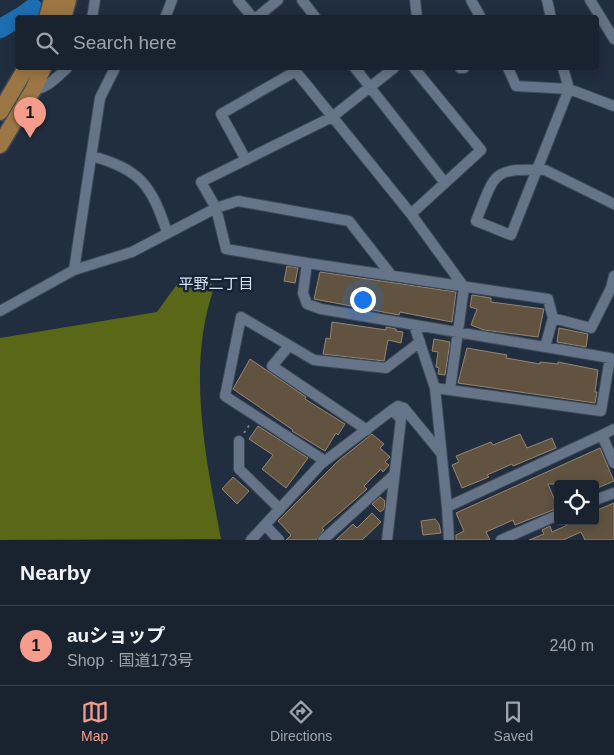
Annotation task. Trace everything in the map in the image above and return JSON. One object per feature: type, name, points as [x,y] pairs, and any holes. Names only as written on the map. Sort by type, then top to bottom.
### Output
[{"type":"highway","points":[[48,15],[52,0]]},
{"type":"highway","points":[[63,15],[68,0]]},
{"type":"highway","points":[[0,112],[25,70]]},
{"type":"highway","points":[[0,145],[33,90],[42,70]]},
{"type":"street","points":[[92,15],[95,0]]},
{"type":"street","points":[[166,15],[172,0]]},
{"type":"street","points":[[238,0],[251,15]]},
{"type":"street","points":[[258,15],[278,0]]},
{"type":"street","points":[[302,0],[314,15]]},
{"type":"street","points":[[415,0],[417,15]]},
{"type":"street","points":[[471,0],[479,15]]},
{"type":"street","points":[[547,0],[550,15]]},
{"type":"street","points":[[590,0],[614,39]]},
{"type":"street","points":[[16,88],[37,90],[51,82],[65,70]]},
{"type":"street","points":[[74,270],[100,98],[114,70]]},
{"type":"street","points":[[246,160],[221,114],[293,70]]},
{"type":"street","points":[[296,70],[411,214],[464,286],[450,390]]},
{"type":"street","points":[[357,70],[445,183]]},
{"type":"street","points":[[391,70],[332,116],[201,182],[216,208],[226,249],[548,299],[553,318],[545,347]]},
{"type":"street","points":[[411,214],[481,150],[416,70]]},
{"type":"street","points":[[509,70],[516,86],[568,89],[614,106]]},
{"type":"street","points":[[563,70],[568,89],[537,170],[511,235],[476,221],[491,183],[503,171],[537,170],[545,170],[614,204]]},
{"type":"street","points":[[92,156],[118,163],[144,182],[159,209],[167,232]]},
{"type":"street","points":[[0,311],[74,270],[132,252],[216,208],[238,201],[349,221],[392,276]]},
{"type":"street","points":[[307,263],[302,293],[307,304],[321,309],[458,334],[610,358],[601,411],[435,388]]},
{"type":"street","points":[[553,318],[591,328],[611,288],[614,276]]},
{"type":"street","points":[[325,461],[226,396],[241,317],[314,360],[386,368],[420,342]]},
{"type":"street","points":[[414,325],[435,388],[450,540]]},
{"type":"street","points":[[289,346],[272,366],[367,430]]},
{"type":"street","points":[[251,540],[325,461],[398,406],[404,408],[442,454]]},
{"type":"street","points":[[387,540],[401,419],[392,410]]},
{"type":"street","points":[[447,507],[614,429]]},
{"type":"street","points":[[602,435],[614,463]]},
{"type":"street","points":[[239,441],[238,469],[280,509]]},
{"type":"street","points":[[323,540],[394,475]]},
{"type":"street","points":[[599,499],[614,493]]},
{"type":"street","points":[[501,540],[554,517]]},
{"type":"street","points":[[265,525],[279,540]]},
{"type":"path","points":[[239,441],[255,416]]},
{"type":"green space","points":[[205,275],[214,288],[206,318],[201,349],[201,413],[221,539],[0,540],[0,338],[157,312],[180,280]]},
{"type":"building","points":[[287,266],[298,268],[295,283],[284,281]]},
{"type":"building","points":[[320,272],[456,292],[452,322],[400,312],[399,315],[314,299]]},
{"type":"building","points":[[472,295],[491,298],[491,302],[544,309],[538,337],[484,330],[471,325],[477,309],[470,307]]},
{"type":"building","points":[[332,322],[386,330],[386,327],[396,329],[396,331],[403,332],[401,343],[388,340],[384,361],[323,354],[326,338],[330,339]]},
{"type":"building","points":[[559,328],[588,334],[586,347],[557,342]]},
{"type":"building","points":[[434,339],[450,342],[445,375],[438,374],[439,368],[436,367],[438,352],[432,351]]},
{"type":"building","points":[[467,348],[507,355],[506,358],[540,364],[540,362],[558,364],[558,362],[598,370],[595,403],[458,383]]},
{"type":"building","points":[[250,359],[306,397],[305,399],[345,424],[338,435],[336,433],[325,451],[292,431],[233,389]]},
{"type":"building","points":[[258,426],[308,458],[286,488],[262,469],[273,455],[249,439]]},
{"type":"building","points":[[372,434],[384,444],[380,448],[390,457],[385,462],[389,465],[383,472],[381,469],[364,486],[367,489],[322,528],[324,530],[316,540],[286,540],[291,535],[278,521],[338,461]]},
{"type":"building","points":[[520,434],[527,448],[552,438],[556,448],[513,466],[512,464],[487,475],[489,477],[462,488],[452,465],[459,462],[456,456],[491,442],[493,445]]},
{"type":"building","points":[[600,448],[614,481],[599,487],[599,480],[554,480],[554,484],[548,484],[554,498],[554,510],[515,525],[513,520],[486,532],[490,540],[456,540],[456,535],[464,531],[456,513]]},
{"type":"building","points":[[233,477],[249,491],[237,504],[222,489]]},
{"type":"building","points":[[380,497],[385,501],[384,509],[380,512],[372,504]]},
{"type":"building","points":[[614,503],[614,540],[585,540],[581,532],[563,540],[529,540],[544,534],[542,530],[550,526],[552,532],[567,525],[599,525],[599,509]]},
{"type":"building","points":[[372,513],[381,522],[362,540],[336,540],[353,524],[357,528]]},
{"type":"building","points":[[435,519],[439,524],[441,533],[423,535],[421,521]]},
{"type":"waterway","points":[[23,15],[33,8]]},
{"type":"waterway","points":[[0,29],[15,20]]},
{"type":"place","name":"auショップ","points":[[30,138]]},
{"type":"district","name":"平野二丁目","points":[[216,283]]}]
